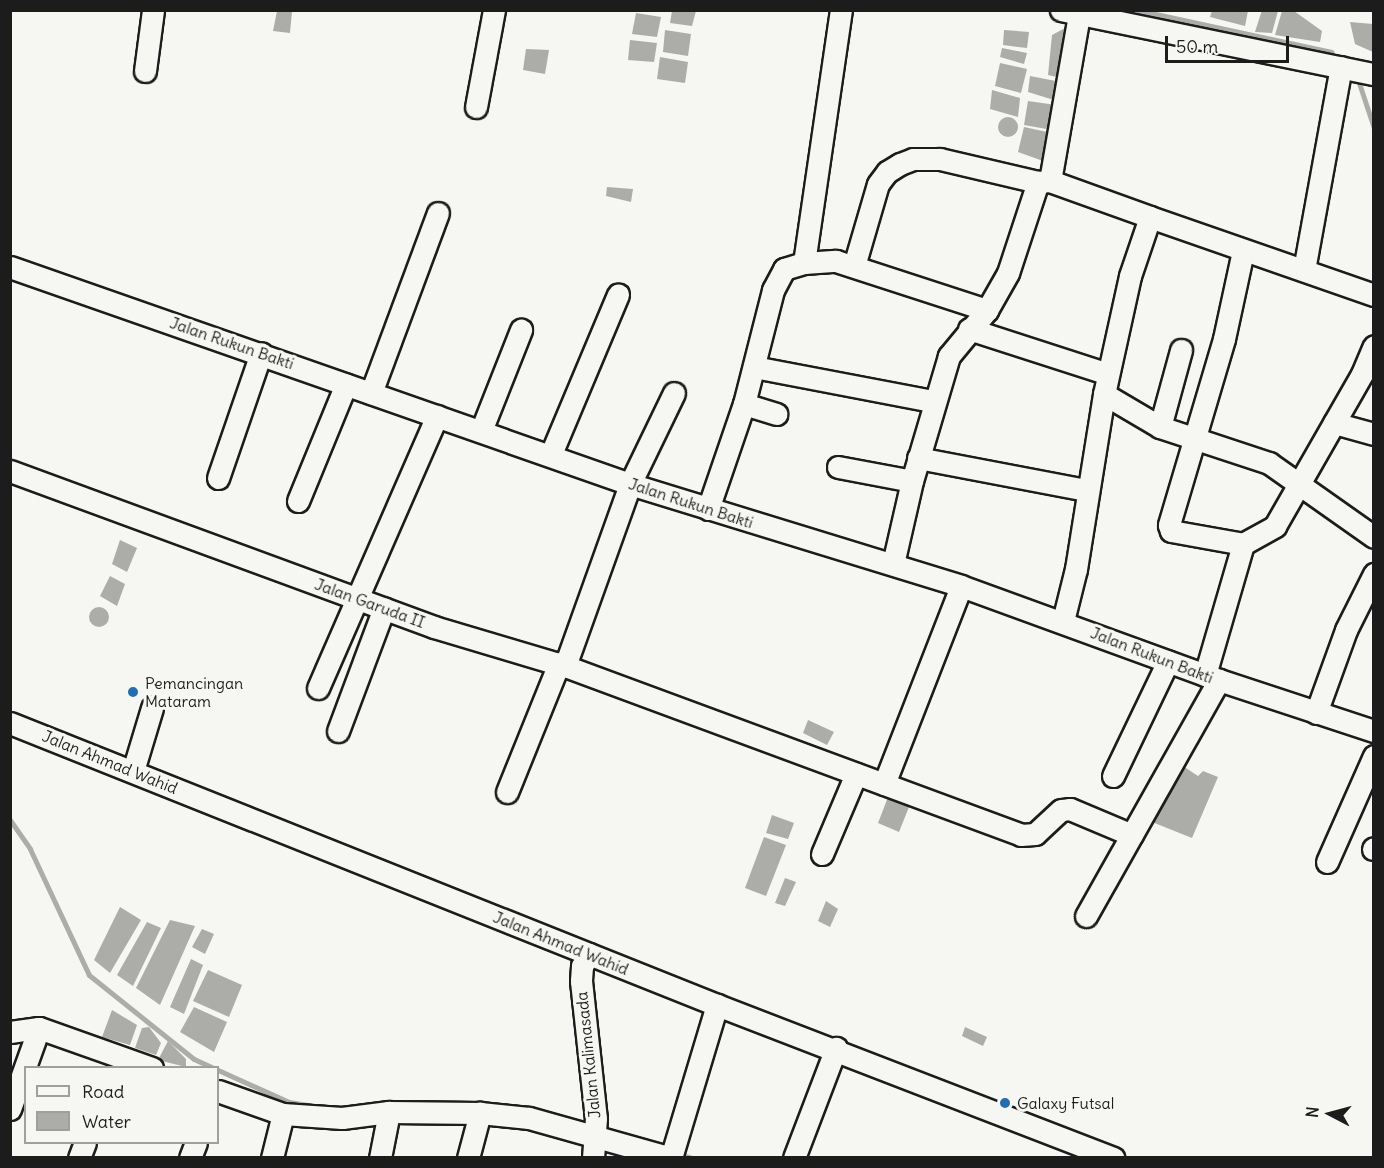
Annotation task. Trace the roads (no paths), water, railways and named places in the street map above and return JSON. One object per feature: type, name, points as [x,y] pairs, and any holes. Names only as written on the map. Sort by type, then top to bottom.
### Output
[{"type":"street","points":[[145,71],[153,10]]},
{"type":"street","points":[[476,107],[494,10]]},
{"type":"street","points":[[804,263],[840,10]]},
{"type":"street","points":[[893,564],[933,401],[949,356],[987,310],[1008,273],[1044,182],[1070,12],[1374,74]]},
{"type":"street","points":[[1304,270],[1341,67]]},
{"type":"street","points":[[854,266],[878,184],[900,164],[913,159],[940,159],[1044,182],[1374,295]]},
{"type":"street","points":[[371,393],[438,213]]},
{"type":"street","points":[[1063,621],[1076,569],[1086,490],[1106,384],[1130,276],[1150,217]]},
{"type":"street","points":[[1243,251],[1224,339],[1170,528],[1243,544],[1275,526],[1334,423],[1374,346]]},
{"type":"street","points":[[708,509],[744,404],[773,290],[784,269],[804,263],[837,261],[987,310]]},
{"type":"street","name":"Jalan Rukun Bakti","points":[[10,267],[551,454],[630,484],[961,586],[1063,621],[1212,677],[1374,731]]},
{"type":"street","points":[[551,454],[618,295]]},
{"type":"street","points":[[969,329],[1106,384],[1160,427],[1195,441],[1269,463],[1374,537]]},
{"type":"street","points":[[481,431],[521,330]]},
{"type":"street","points":[[1160,427],[1181,350]]},
{"type":"street","points":[[218,478],[261,353]]},
{"type":"street","points":[[754,367],[933,401]]},
{"type":"street","points":[[298,501],[346,384]]},
{"type":"street","points":[[507,792],[562,664],[630,484],[674,393]]},
{"type":"street","points":[[744,404],[776,414]]},
{"type":"street","points":[[318,688],[437,416]]},
{"type":"street","points":[[1334,423],[1374,434]]},
{"type":"street","points":[[918,458],[1086,490]]},
{"type":"street","points":[[838,467],[912,481]]},
{"type":"street","name":"Jalan Garuda II","points":[[10,471],[358,599],[562,664],[1022,835],[1035,834],[1061,810],[1070,809],[1132,835]]},
{"type":"street","points":[[1086,916],[1132,835],[1212,677],[1243,544]]},
{"type":"street","points":[[1316,713],[1346,630],[1374,574]]},
{"type":"street","points":[[884,784],[961,586]]},
{"type":"street","points":[[338,731],[384,608]]},
{"type":"street","points":[[1113,776],[1168,661]]},
{"type":"street","points":[[133,771],[152,708]]},
{"type":"street","name":"Jalan Ahmad Wahid","points":[[10,723],[717,1005],[837,1048],[1113,1158]]},
{"type":"street","points":[[1327,862],[1374,756]]},
{"type":"street","points":[[822,854],[856,774]]},
{"type":"street","name":"Jalan Kalimasada","points":[[589,954],[582,966],[581,981],[595,1137]]},
{"type":"street","points":[[219,1091],[283,1114],[342,1118],[389,1112],[480,1113],[529,1118],[595,1137],[672,1153],[717,1005]]},
{"type":"street","points":[[10,1032],[39,1028],[114,1061],[141,1066]]},
{"type":"street","points":[[25,1066],[39,1028]]},
{"type":"street","points":[[794,1158],[837,1048]]},
{"type":"street","points":[[10,1109],[24,1070]]},
{"type":"street","points":[[380,1158],[389,1112]]},
{"type":"street","points":[[468,1158],[480,1113]]},
{"type":"street","points":[[272,1158],[283,1114]]},
{"type":"street","points":[[79,1158],[85,1144]]},
{"type":"street","points":[[190,1158],[196,1144]]},
{"type":"water","points":[[1262,10],[1278,11],[1272,33],[1255,32]]},
{"type":"water","points":[[277,11],[292,11],[290,33],[273,31]]},
{"type":"water","points":[[672,11],[696,11],[692,26],[670,23]]},
{"type":"water","points":[[1212,11],[1248,11],[1245,26],[1210,17]]},
{"type":"water","points":[[1282,11],[1294,11],[1322,31],[1320,42],[1275,35]]},
{"type":"water","points":[[636,13],[661,17],[657,37],[632,34]]},
{"type":"water","points":[[1350,22],[1373,24],[1373,52],[1355,44]]},
{"type":"water","points":[[1069,26],[1061,78],[1048,75],[1052,35]]},
{"type":"water","points":[[665,30],[691,34],[688,56],[663,52]]},
{"type":"water","points":[[1004,30],[1029,32],[1027,48],[1003,45]]},
{"type":"water","points":[[630,40],[657,43],[654,62],[628,60]]},
{"type":"water","points":[[1002,48],[1027,53],[1024,64],[1000,57]]},
{"type":"water","points":[[526,49],[549,50],[545,74],[523,70]]},
{"type":"water","points":[[660,57],[688,62],[685,83],[657,79]]},
{"type":"water","points":[[1000,63],[1027,69],[1021,93],[995,86]]},
{"type":"water","points":[[1030,76],[1061,82],[1057,101],[1028,92]]},
{"type":"water","points":[[992,90],[1020,98],[1018,117],[990,109]]},
{"type":"water","points":[[1028,101],[1056,105],[1052,130],[1024,125]]},
{"type":"water","points":[[1008,117],[1015,120],[1018,127],[1015,134],[1008,137],[1001,134],[998,127],[1001,120]]},
{"type":"water","points":[[1024,127],[1052,133],[1046,162],[1018,152]]},
{"type":"water","points":[[607,187],[633,189],[631,202],[606,196]]},
{"type":"water","points":[[120,540],[137,548],[127,572],[112,564]]},
{"type":"water","points":[[110,576],[125,584],[117,606],[100,596]]},
{"type":"water","points":[[99,607],[106,610],[109,617],[106,624],[99,627],[92,624],[89,617],[92,610]]},
{"type":"water","points":[[808,720],[834,732],[827,745],[803,733]]},
{"type":"water","points":[[1183,766],[1198,776],[1203,771],[1218,777],[1192,838],[1152,822]]},
{"type":"water","points":[[890,792],[911,802],[899,832],[878,823]]},
{"type":"water","points":[[772,815],[794,823],[788,839],[766,833]]},
{"type":"water","points":[[764,837],[786,845],[766,896],[745,888]]},
{"type":"water","points":[[785,878],[796,882],[785,906],[775,903]]},
{"type":"water","points":[[826,901],[838,909],[830,927],[818,921]]},
{"type":"water","points":[[120,907],[141,920],[110,973],[94,960]]},
{"type":"water","points":[[170,920],[195,926],[160,1005],[136,988]]},
{"type":"water","points":[[147,922],[161,928],[133,986],[117,975]]},
{"type":"water","points":[[202,929],[214,934],[205,954],[192,947]]},
{"type":"water","points":[[191,959],[203,965],[184,1014],[170,1007]]},
{"type":"water","points":[[208,970],[242,985],[229,1017],[193,1001]]},
{"type":"water","points":[[194,1007],[227,1022],[214,1052],[180,1032]]},
{"type":"water","points":[[112,1010],[137,1025],[130,1045],[102,1037]]},
{"type":"water","points":[[149,1027],[161,1043],[156,1055],[135,1048],[142,1028]]},
{"type":"water","points":[[965,1027],[987,1037],[983,1046],[962,1036]]},
{"type":"water","points":[[168,1041],[186,1059],[186,1066],[182,1066],[158,1060]]},
{"type":"waterway","points":[[1137,10],[1332,52]]},
{"type":"waterway","points":[[1357,77],[1374,128]]},
{"type":"waterway","points":[[10,820],[30,849],[89,975],[194,1059],[209,1066]]},
{"type":"waterway","points":[[219,1070],[289,1102],[314,1106]]},
{"type":"waterway","points":[[442,1103],[468,1104]]},
{"type":"waterway","points":[[679,1154],[692,1158]]},
{"type":"place","name":"Pemancingan Mataram","points":[[133,692]]},
{"type":"place","name":"Galaxy Futsal","points":[[1005,1103]]}]
